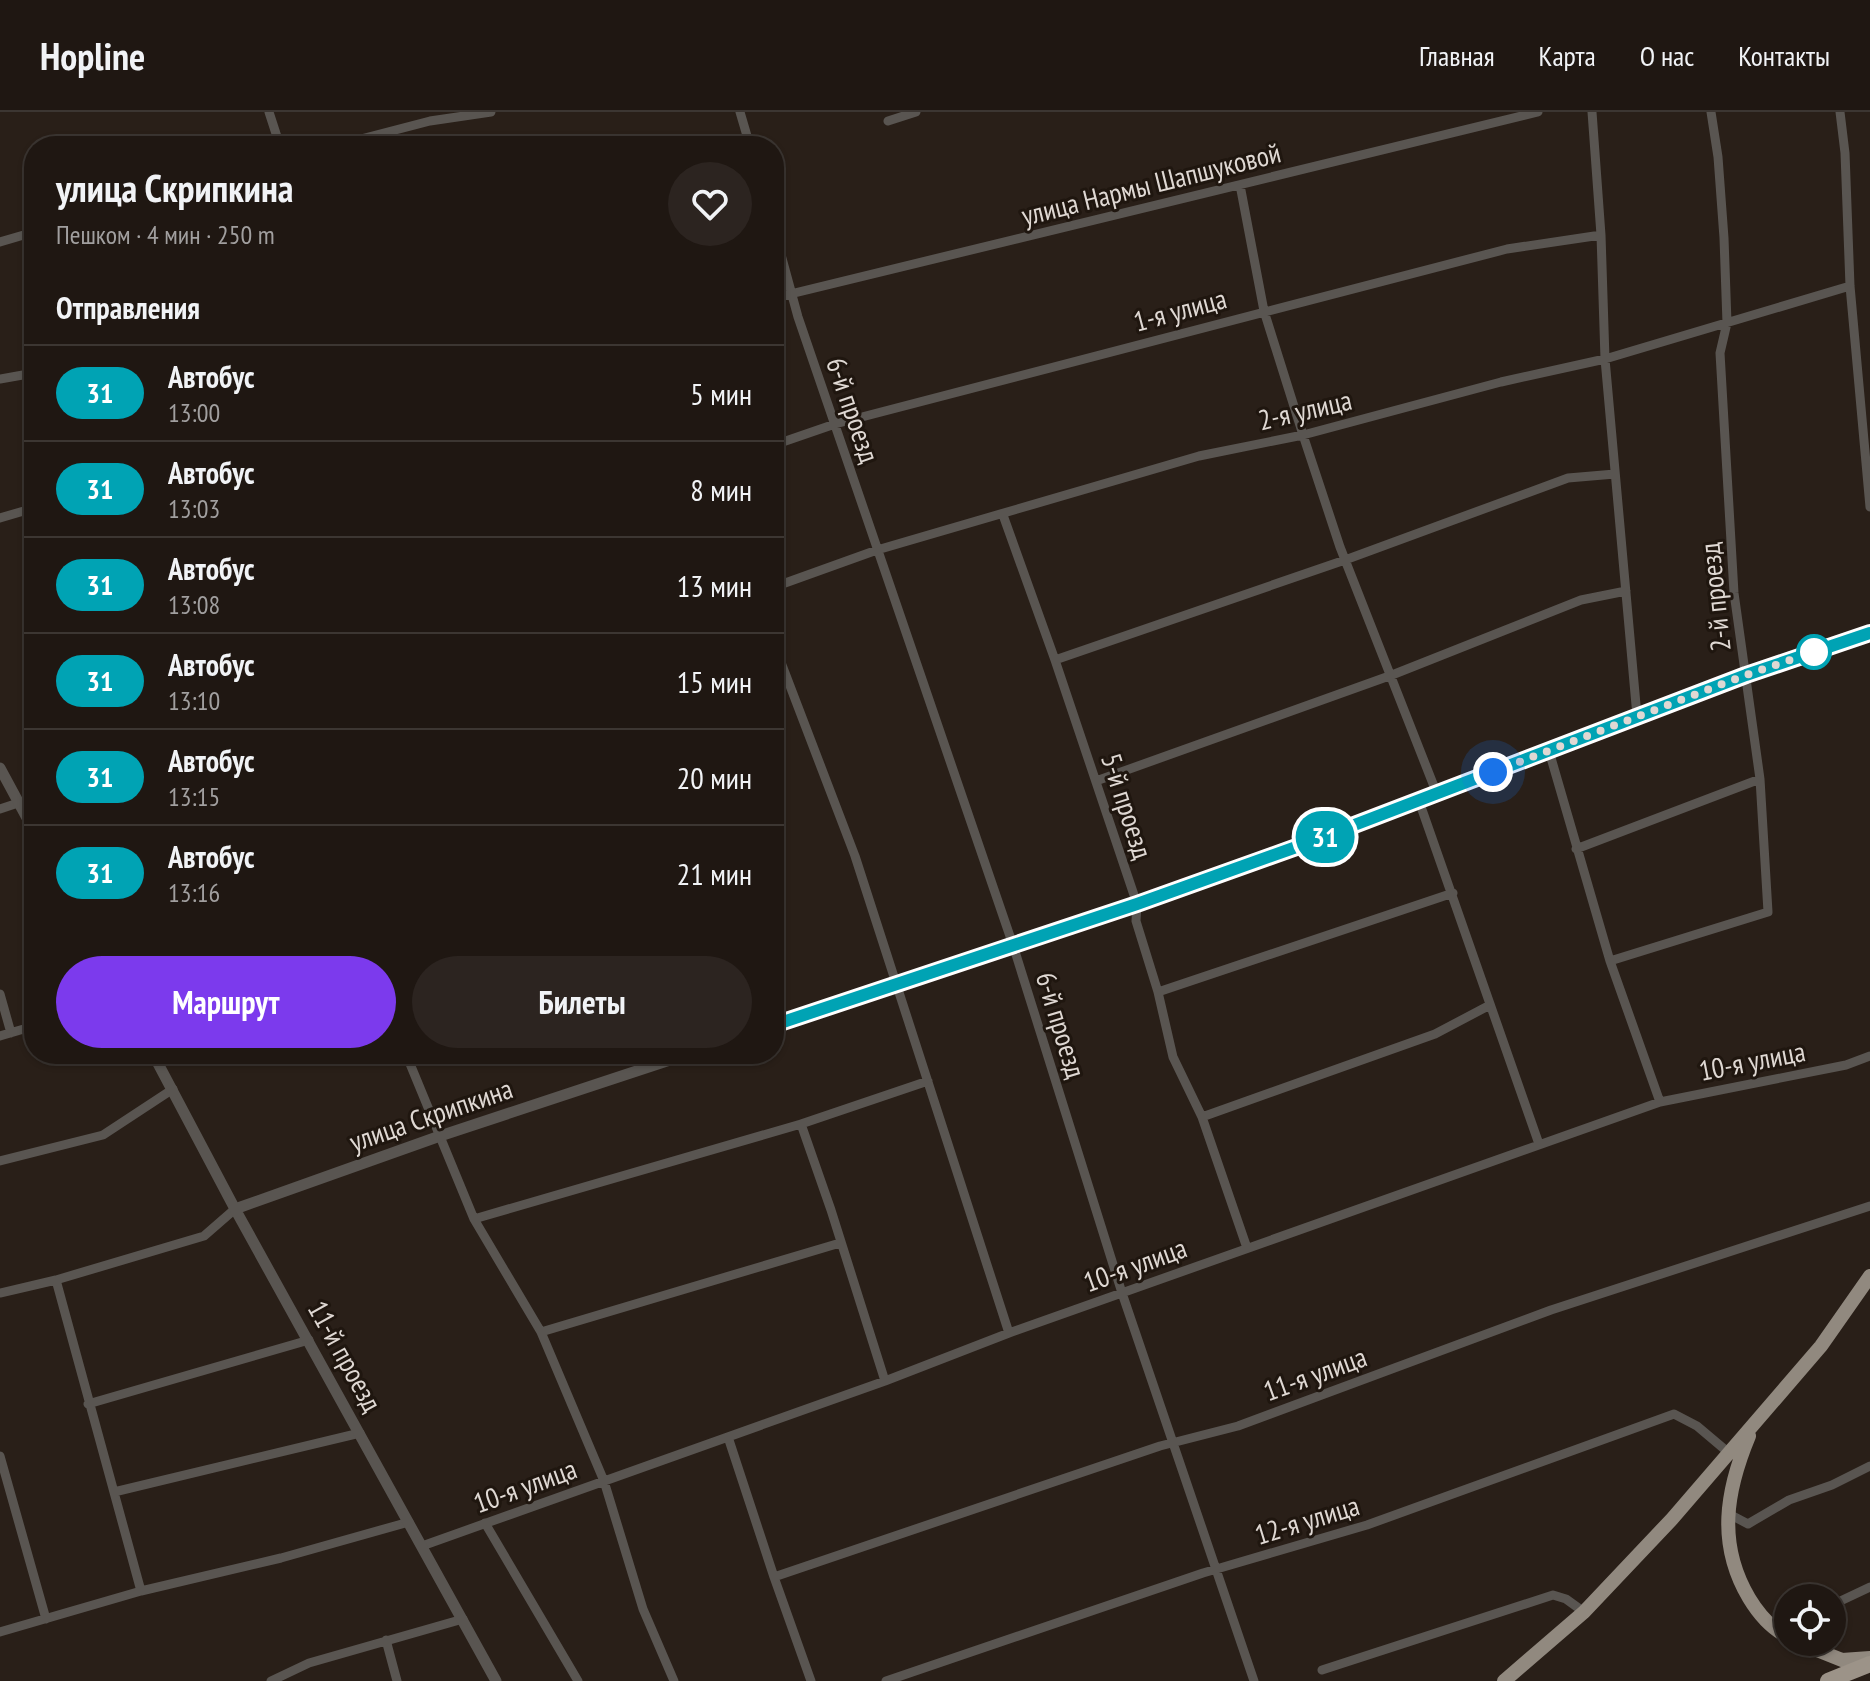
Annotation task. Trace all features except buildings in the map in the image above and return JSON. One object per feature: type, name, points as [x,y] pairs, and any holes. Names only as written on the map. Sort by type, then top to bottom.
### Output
[{"type":"highway","points":[[1828,1681],[1870,1661]]},
{"type":"main road","points":[[1504,1681],[1584,1612],[1672,1519],[1821,1346],[1870,1276]]},
{"type":"main road","points":[[1752,1428],[1731,1489],[1729,1553],[1738,1580],[1756,1611],[1774,1626]]},
{"type":"main road","points":[[1832,1656],[1842,1660],[1870,1661]]},
{"type":"street","points":[[269,112],[277,136]]},
{"type":"street","points":[[372,136],[430,121],[491,112]]},
{"type":"street","points":[[740,112],[747,136]]},
{"type":"street","points":[[888,121],[916,112]]},
{"type":"street","name":"улица Нармы Шапшуковой","points":[[784,295],[1538,112]]},
{"type":"street","points":[[1592,112],[1601,235],[1605,359],[1637,716]]},
{"type":"street","name":"2-й проезд","points":[[1610,961],[1768,912],[1760,779],[1734,593],[1720,353],[1727,323],[1723,225],[1711,112]]},
{"type":"street","points":[[1840,112],[1845,153],[1850,286],[1870,507]]},
{"type":"street","points":[[1240,185],[1264,311],[1303,435],[1345,560],[1437,794]]},
{"type":"street","points":[[0,242],[24,235]]},
{"type":"street","name":"1-я улица","points":[[784,442],[835,424],[1507,249],[1601,235]]},
{"type":"street","name":"6-й проезд","points":[[784,264],[877,550],[1013,945],[1122,1293],[1254,1681]]},
{"type":"street","name":"2-я улица","points":[[784,583],[877,550],[1199,456],[1303,435],[1501,382],[1605,359],[1850,286]]},
{"type":"street","points":[[0,379],[24,375]]},
{"type":"street","points":[[1055,660],[1345,560],[1568,478],[1615,474]]},
{"type":"street","points":[[0,518],[24,511]]},
{"type":"street","name":"5-й проезд","points":[[1003,515],[1137,904],[1136,921],[1158,992],[1173,1057],[1202,1117],[1247,1248]]},
{"type":"street","points":[[1096,781],[1392,675],[1581,600],[1626,591]]},
{"type":"street","points":[[784,1022],[1137,904],[1419,801],[1746,675],[1870,633]]},
{"type":"street","points":[[784,670],[855,856],[1009,1333]]},
{"type":"street","points":[[1549,751],[1610,961],[1660,1102]]},
{"type":"street","points":[[0,768],[24,814]]},
{"type":"street","points":[[1576,849],[1760,779]]},
{"type":"street","points":[[1419,801],[1539,1144]]},
{"type":"street","points":[[0,809],[18,803]]},
{"type":"street","points":[[1158,992],[1453,893]]},
{"type":"street","points":[[0,994],[5,1035]]},
{"type":"street","points":[[1202,1117],[1435,1034],[1490,1005]]},
{"type":"street","name":"10-я улица","points":[[422,1546],[1660,1102],[1846,1065],[1870,1056]]},
{"type":"street","name":"11-й проезд","points":[[159,1064],[235,1209],[496,1681]]},
{"type":"street","points":[[410,1064],[474,1219],[541,1332],[604,1481],[643,1609],[674,1681]]},
{"type":"street","name":"улица Скрипкина","points":[[235,1209],[440,1136],[658,1064]]},
{"type":"street","points":[[474,1219],[801,1124],[928,1081]]},
{"type":"street","points":[[0,1161],[103,1135],[173,1089]]},
{"type":"street","points":[[801,1124],[885,1381]]},
{"type":"street","name":"11-я улица","points":[[774,1577],[1174,1443],[1238,1426],[1551,1310],[1870,1206]]},
{"type":"street","points":[[0,1293],[56,1280],[204,1236],[235,1209]]},
{"type":"street","points":[[541,1332],[840,1243]]},
{"type":"street","points":[[56,1280],[141,1591]]},
{"type":"street","points":[[88,1404],[309,1340]]},
{"type":"street","name":"12-я улица","points":[[886,1681],[1217,1570],[1367,1525],[1674,1414],[1697,1426],[1729,1453]]},
{"type":"street","points":[[114,1492],[360,1433]]},
{"type":"street","points":[[728,1437],[811,1681]]},
{"type":"street","points":[[0,1456],[46,1619]]},
{"type":"street","points":[[1729,1514],[1748,1524],[1789,1500],[1832,1485],[1870,1466]]},
{"type":"street","points":[[0,1632],[141,1591],[281,1558],[409,1522]]},
{"type":"street","points":[[485,1523],[578,1681]]},
{"type":"street","points":[[1846,1598],[1870,1587]]},
{"type":"street","points":[[1322,1670],[1553,1595],[1566,1599],[1584,1612]]},
{"type":"street","points":[[271,1681],[309,1663],[463,1619]]},
{"type":"street","points":[[386,1640],[397,1681]]},
{"type":"bus line","name":"31","points":[[784,1022],[1330,836],[1746,675],[1870,633]]},
{"type":"route","points":[[1493,772],[1814,652]]}]
